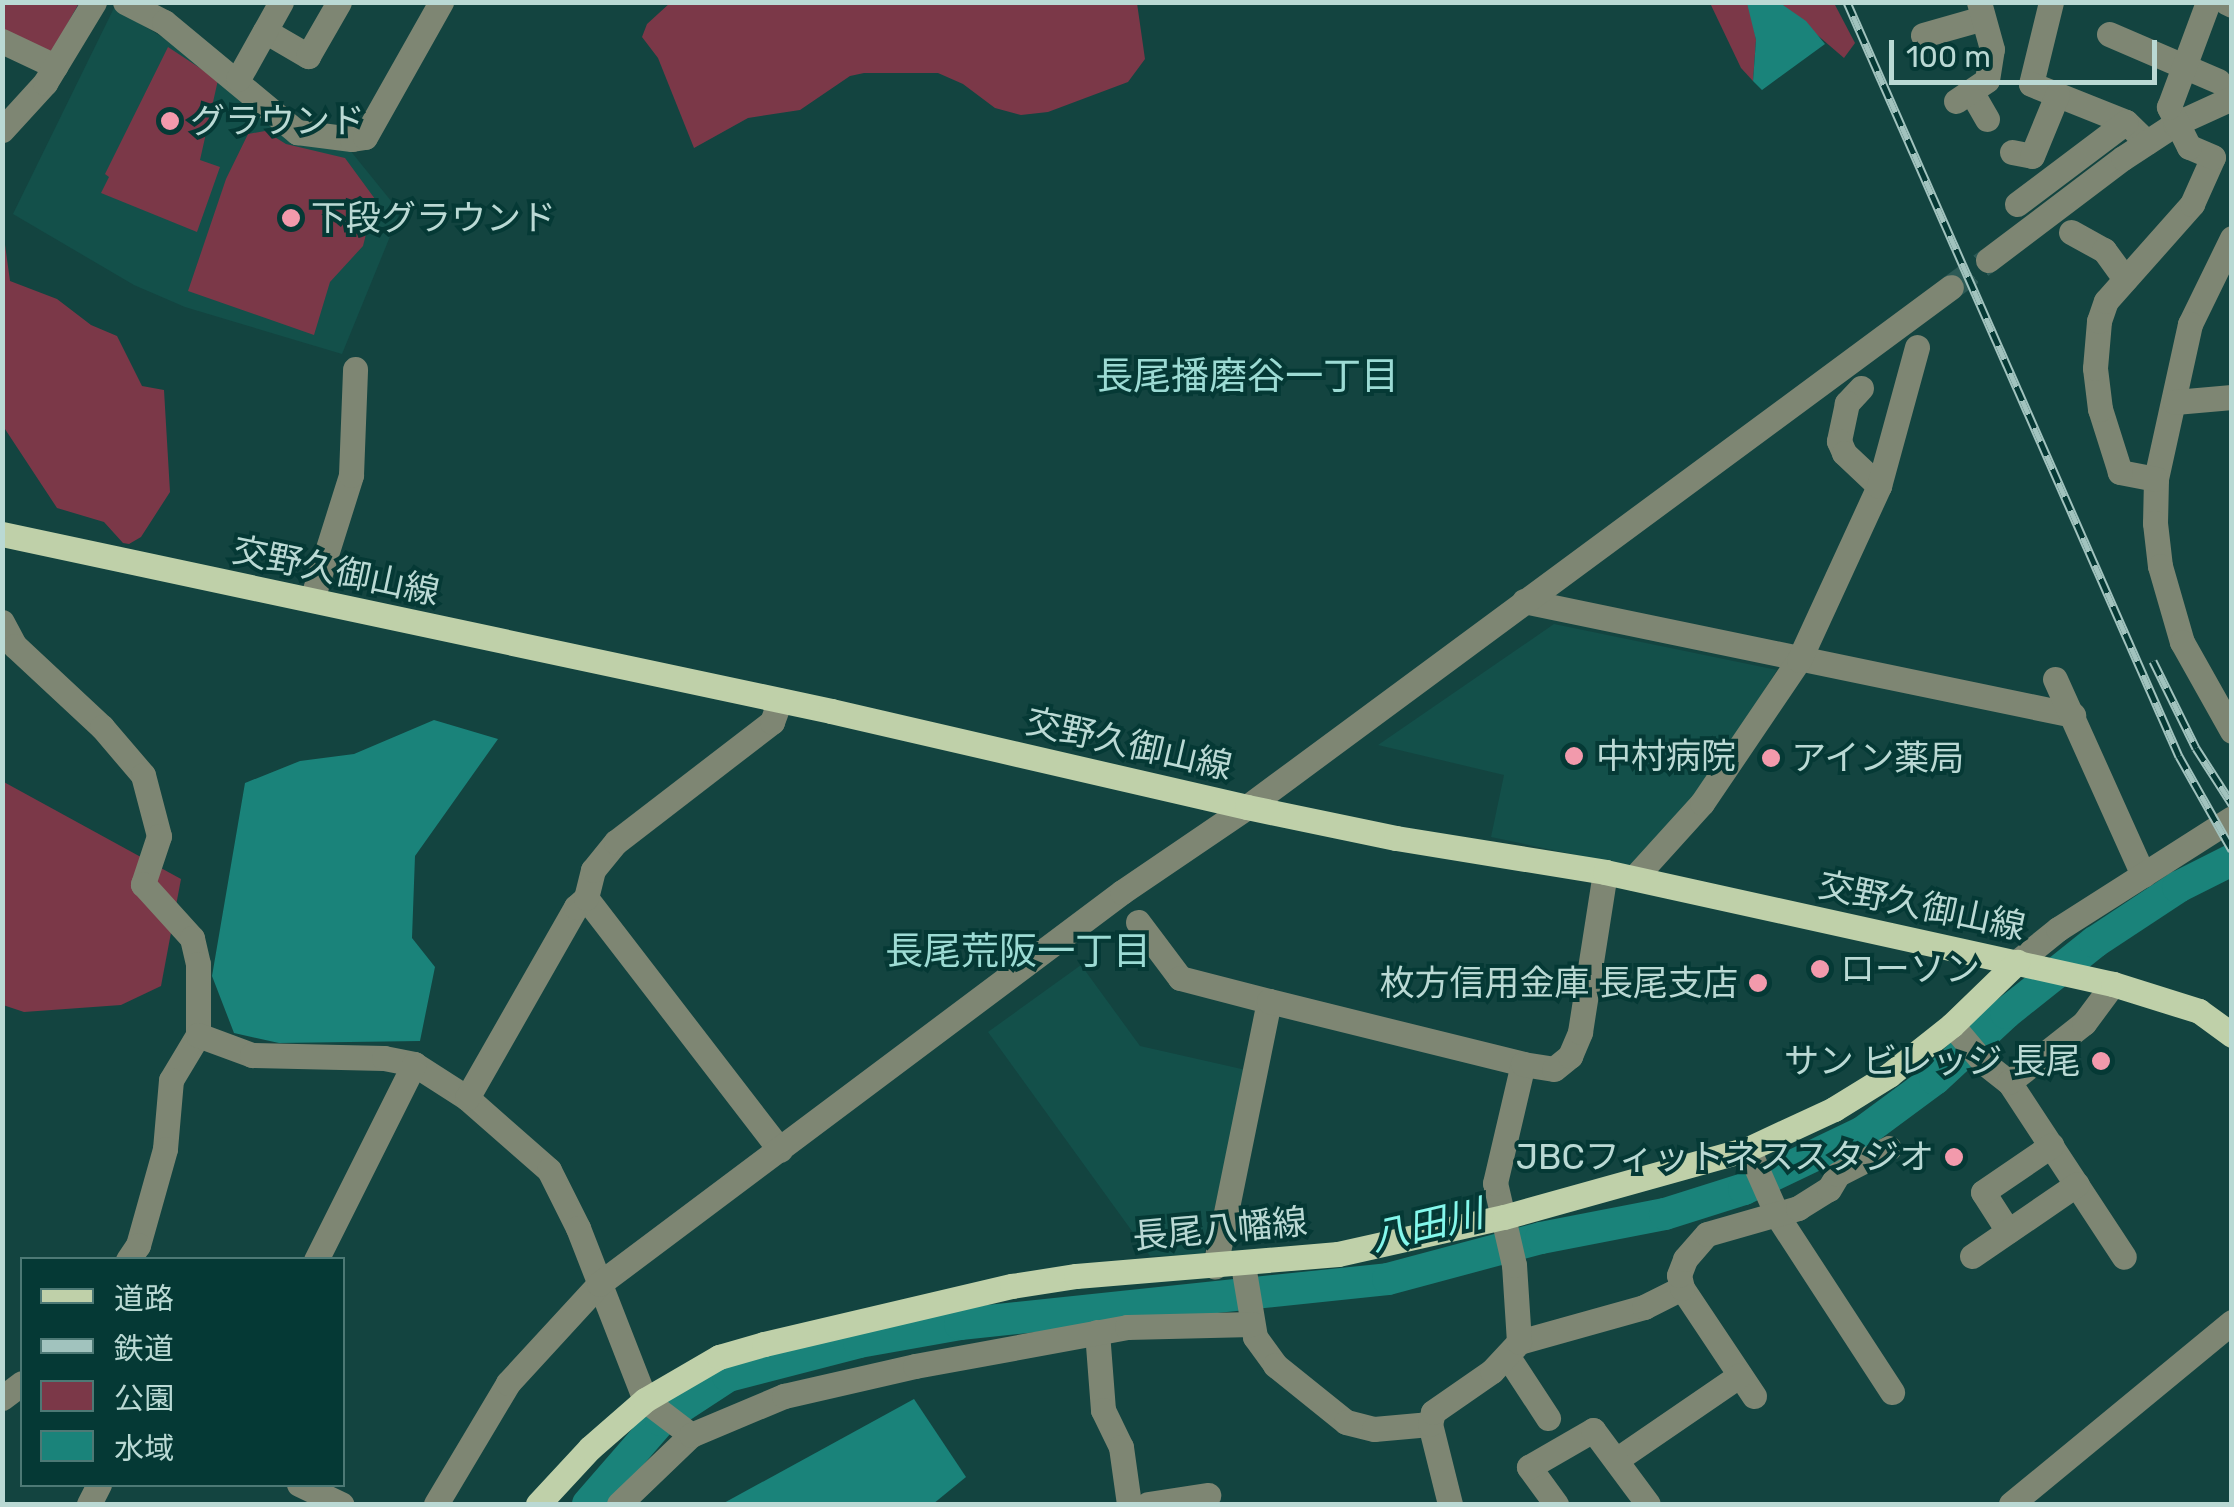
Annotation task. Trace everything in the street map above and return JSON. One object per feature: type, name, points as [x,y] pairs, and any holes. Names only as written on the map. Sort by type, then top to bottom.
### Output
[{"type":"main road","name":"交野久御山線","points":[[2,534],[780,700],[1247,807],[1396,838],[1605,872],[2106,982],[2199,1011],[2232,1035]]},
{"type":"main road","name":"長尾八幡線","points":[[538,1504],[590,1448],[719,1357],[832,1324],[1076,1276],[1216,1266],[1244,1272],[1506,1223],[1748,1149],[1834,1109],[1889,1075],[1955,1029],[2028,965]]},
{"type":"street","points":[[2,130],[55,66],[94,2]]},
{"type":"street","points":[[125,2],[164,22],[238,79],[296,132],[365,137],[441,2]]},
{"type":"street","points":[[238,79],[280,2]]},
{"type":"street","points":[[265,31],[308,56],[339,2]]},
{"type":"street","points":[[2051,2],[2031,84],[2126,122],[2147,142]]},
{"type":"street","points":[[2156,479],[2120,472],[2100,409],[2095,368],[2099,321],[2106,301],[2192,204],[2213,157],[2189,147],[2169,107],[2208,2]]},
{"type":"street","points":[[1922,35],[1981,10],[1992,49],[1988,80],[1964,97],[1987,119]]},
{"type":"street","points":[[1988,260],[2225,89],[2184,66],[2108,34]]},
{"type":"street","points":[[2,41],[55,66]]},
{"type":"street","points":[[2012,152],[2032,156],[2057,95]]},
{"type":"street","points":[[2018,204],[2126,122]]},
{"type":"street","points":[[2039,140],[2062,171]]},
{"type":"street","points":[[2071,232],[2104,250],[2125,279]]},
{"type":"street","points":[[2232,238],[2190,324],[2156,479],[2155,523],[2169,604],[2182,642],[2232,732]]},
{"type":"street","points":[[436,1504],[508,1383],[599,1284],[1122,892],[1247,807],[1951,287]]},
{"type":"street","points":[[1634,878],[1702,803],[1799,660],[1878,486],[1917,348]]},
{"type":"street","points":[[312,598],[351,475],[355,369]]},
{"type":"street","points":[[1860,388],[1847,403],[1839,441],[1844,453],[1878,486]]},
{"type":"street","points":[[2175,402],[2232,397]]},
{"type":"street","points":[[1524,601],[2073,715]]},
{"type":"street","points":[[2,622],[15,646],[102,727],[142,775],[159,836],[143,884],[192,938],[198,964],[198,1035],[171,1080],[165,1149],[138,1245],[130,1257]]},
{"type":"street","points":[[2055,679],[2143,875]]},
{"type":"street","points":[[467,1098],[576,907],[586,898],[593,870],[616,842],[772,722],[780,700]]},
{"type":"street","points":[[2028,965],[2058,928],[2232,818]]},
{"type":"street","points":[[1138,922],[1180,978],[1554,1069],[1570,1056],[1580,1032],[1605,872]]},
{"type":"street","points":[[586,898],[780,1150]]},
{"type":"street","points":[[2009,1082],[2084,1023],[2106,982]]},
{"type":"street","points":[[1216,1266],[1269,1001]]},
{"type":"street","points":[[1955,1029],[1984,1062],[2009,1082],[2124,1257]]},
{"type":"street","points":[[198,1035],[252,1056],[384,1058],[414,1064],[467,1098],[549,1170],[652,1406],[691,1435]]},
{"type":"street","points":[[318,1257],[414,1064]]},
{"type":"street","points":[[1523,1064],[1495,1183],[1514,1265],[1514,1350],[1548,1418]]},
{"type":"street","points":[[2008,1231],[1983,1192],[2052,1145]]},
{"type":"street","points":[[1616,1460],[1747,1386],[1682,1288],[1679,1276],[1685,1260],[1707,1234],[1778,1216],[1829,1188],[1838,1174],[1889,1148]]},
{"type":"street","points":[[1748,1149],[1778,1216],[1892,1392]]},
{"type":"street","points":[[1972,1256],[2077,1184]]},
{"type":"street","points":[[1244,1272],[1255,1337],[1275,1365],[1346,1422],[1374,1430],[1430,1424]]},
{"type":"street","points":[[1450,1504],[1430,1424],[1433,1412],[1514,1350],[1644,1306],[1682,1288]]},
{"type":"street","points":[[618,1504],[691,1435],[784,1396],[1096,1332],[1251,1320]]},
{"type":"street","points":[[2011,1504],[2232,1322]]},
{"type":"street","points":[[1096,1332],[1102,1410],[1121,1447],[1129,1504]]},
{"type":"street","points":[[1556,1504],[1529,1467],[1594,1430],[1648,1504]]},
{"type":"street","points":[[305,1487],[341,1504]]},
{"type":"street","points":[[1148,1504],[1208,1496]]},
{"type":"shaded area","points":[[114,8],[349,149],[400,212],[342,354],[185,307],[134,285],[13,214]]},
{"type":"shaded area","name":"中村病院","points":[[1554,624],[1777,670],[1694,802],[1629,866],[1491,837],[1504,775],[1378,745]]},
{"type":"shaded area","points":[[1081,965],[1140,1046],[1246,1070],[1204,1255],[1150,1256],[988,1032]]},
{"type":"green space","points":[[2,3],[79,3],[49,57],[3,33]]},
{"type":"green space","points":[[670,3],[1137,3],[1145,59],[1128,82],[1048,112],[1021,115],[995,108],[963,84],[938,73],[864,73],[850,76],[800,110],[748,118],[694,148],[658,58],[642,37],[647,24]]},
{"type":"green space","points":[[1710,3],[1747,3],[1750,7],[1756,40],[1753,81],[1741,68]]},
{"type":"green space","points":[[1780,3],[1834,3],[1855,43],[1844,58]]},
{"type":"green space","name":"グラウンド","points":[[168,47],[218,80],[200,160],[220,167],[197,232],[101,193],[109,177],[105,174]]},
{"type":"green space","name":"下段グラウンド","points":[[265,131],[286,144],[345,158],[375,199],[363,246],[330,282],[314,335],[188,291],[226,179],[248,134]]},
{"type":"green space","points":[[3,230],[10,281],[57,299],[91,325],[117,336],[142,386],[164,390],[170,492],[141,537],[129,544],[123,543],[104,522],[57,508],[3,426]]},
{"type":"green space","points":[[2,781],[181,879],[161,986],[121,1005],[24,1012],[3,1005]]},
{"type":"water","points":[[1747,3],[1780,3],[1806,21],[1825,44],[1762,90],[1753,81],[1756,40]]},
{"type":"water","points":[[434,720],[498,739],[415,856],[412,938],[435,967],[420,1041],[279,1043],[234,1033],[212,976],[245,783],[300,761],[354,754]]},
{"type":"water","points":[[914,1399],[966,1477],[933,1504],[722,1504]]},
{"type":"waterway","name":"八田川","points":[[588,1504],[661,1420],[728,1376],[859,1342],[960,1324],[1388,1279],[1541,1238],[1665,1214],[1744,1189],[1863,1132],[1935,1079],[2006,1013],[2095,942],[2178,887],[2232,860]]},
{"type":"tunnel","points":[[1951,287],[1988,260]]},
{"type":"railway","points":[[1847,2],[2179,756],[2232,850]]},
{"type":"railway","points":[[2153,661],[2196,748],[2232,804]]},
{"type":"place","name":"グラウンド","points":[[170,121]]},
{"type":"place","name":"下段グラウンド","points":[[291,218]]},
{"type":"place","name":"中村病院","points":[[1574,756]]},
{"type":"place","name":"アイン薬局","points":[[1771,758]]},
{"type":"place","name":"ローソン","points":[[1820,969]]},
{"type":"place","name":"枚方信用金庫 長尾支店","points":[[1758,983]]},
{"type":"place","name":"サン ビレッジ 長尾","points":[[2101,1061]]},
{"type":"place","name":"JBCフィットネススタジオ","points":[[1954,1157]]},
{"type":"district","name":"長尾播磨谷一丁目","points":[[1247,377]]},
{"type":"district","name":"長尾荒阪一丁目","points":[[1018,952]]}]
